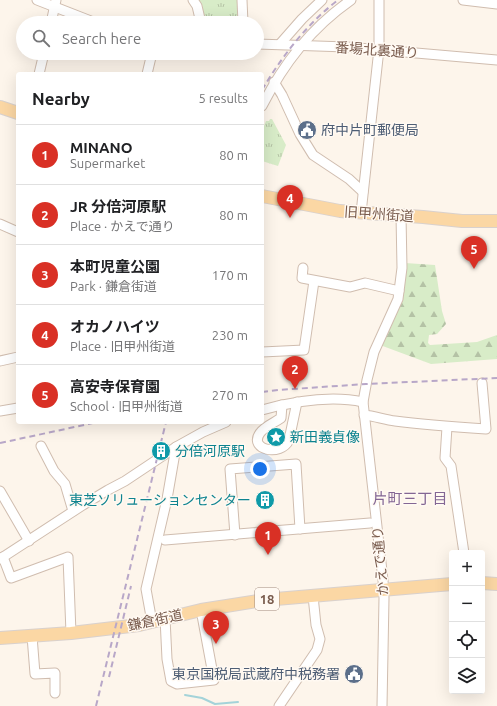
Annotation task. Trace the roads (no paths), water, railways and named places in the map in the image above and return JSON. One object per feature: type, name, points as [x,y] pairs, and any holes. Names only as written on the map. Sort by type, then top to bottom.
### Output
[{"type":"main road","points":[[0,107],[16,112]]},
{"type":"main road","name":"旧甲州街道","points":[[264,196],[333,211],[401,215],[462,221],[497,221]]},
{"type":"main road","points":[[485,583],[497,584]]},
{"type":"main road","name":"鎌倉街道","points":[[0,638],[71,633],[139,625],[201,610],[264,600],[449,584]]},
{"type":"street","points":[[37,0],[56,4],[81,16]]},
{"type":"street","points":[[193,0],[197,6],[199,16]]},
{"type":"street","points":[[242,0],[243,16]]},
{"type":"street","points":[[280,44],[302,19],[322,0]]},
{"type":"street","points":[[264,102],[274,82],[301,45],[336,10],[351,0]]},
{"type":"street","points":[[361,213],[379,50],[379,0]]},
{"type":"street","points":[[463,0],[497,4]]},
{"type":"street","points":[[53,16],[56,4]]},
{"type":"street","name":"番場北裏通り","points":[[264,44],[379,50],[497,60]]},
{"type":"street","points":[[39,72],[42,60]]},
{"type":"street","points":[[148,72],[151,60]]},
{"type":"street","points":[[274,82],[282,95],[300,134],[313,155],[350,179],[363,192]]},
{"type":"street","name":"かえで通り","points":[[382,706],[384,590],[364,415],[364,402],[367,380],[374,352],[396,304],[399,291],[402,268],[401,215]]},
{"type":"street","points":[[0,224],[16,231]]},
{"type":"street","points":[[303,268],[302,278],[314,281],[350,287],[365,283],[399,291]]},
{"type":"street","points":[[264,352],[304,350],[314,281]]},
{"type":"street","points":[[0,361],[16,357]]},
{"type":"street","points":[[364,415],[389,420],[447,427],[486,429],[482,383]]},
{"type":"street","points":[[264,410],[310,400],[349,399],[364,402]]},
{"type":"street","points":[[282,405],[281,418],[263,430],[258,438],[258,442],[261,447],[266,449],[281,449],[286,445],[289,440],[297,402]]},
{"type":"street","points":[[0,411],[16,408]]},
{"type":"street","points":[[276,422],[285,424],[290,430]]},
{"type":"street","points":[[71,633],[68,557],[11,578],[2,558],[73,511],[125,481],[176,447],[222,424]]},
{"type":"street","points":[[447,427],[445,458],[451,466],[464,550]]},
{"type":"street","points":[[41,446],[54,471],[65,484],[73,511]]},
{"type":"street","points":[[152,622],[146,589],[167,499],[176,447]]},
{"type":"street","points":[[235,535],[230,469],[237,468],[296,464],[300,529]]},
{"type":"street","points":[[0,491],[29,541]]},
{"type":"street","points":[[165,540],[370,523]]},
{"type":"street","points":[[279,706],[317,650],[320,639],[316,625],[313,596]]},
{"type":"street","points":[[165,618],[167,659],[171,681],[177,684],[214,680],[201,610]]},
{"type":"street","points":[[32,636],[35,674],[56,672],[55,693]]},
{"type":"waterway","points":[[185,695],[202,698],[215,704],[238,702]]},
{"type":"railway","points":[[264,87],[296,41],[316,19],[338,0]]},
{"type":"railway","points":[[264,392],[366,384],[497,378]]},
{"type":"railway","points":[[0,443],[89,424]]},
{"type":"railway","points":[[96,706],[166,424]]},
{"type":"railway","points":[[109,677],[131,586]]},
{"type":"place","name":"府中片町郵便局","points":[[307,130]]},
{"type":"place","name":"オカノハイツ","points":[[290,218]]},
{"type":"place","name":"高安寺保育園","points":[[474,269]]},
{"type":"place","name":"JR 分倍河原駅","points":[[295,389]]},
{"type":"place","name":"新田義貞像","points":[[276,437]]},
{"type":"place","name":"分倍河原駅","points":[[161,451]]},
{"type":"place","name":"東芝ソリューションセンター","points":[[265,500]]},
{"type":"place","name":"MINANO","points":[[268,555]]},
{"type":"place","name":"本町児童公園","points":[[216,644]]},
{"type":"place","name":"東京国税局武蔵府中税務署","points":[[354,674]]},
{"type":"district","name":"片町三丁目","points":[[410,498]]}]
